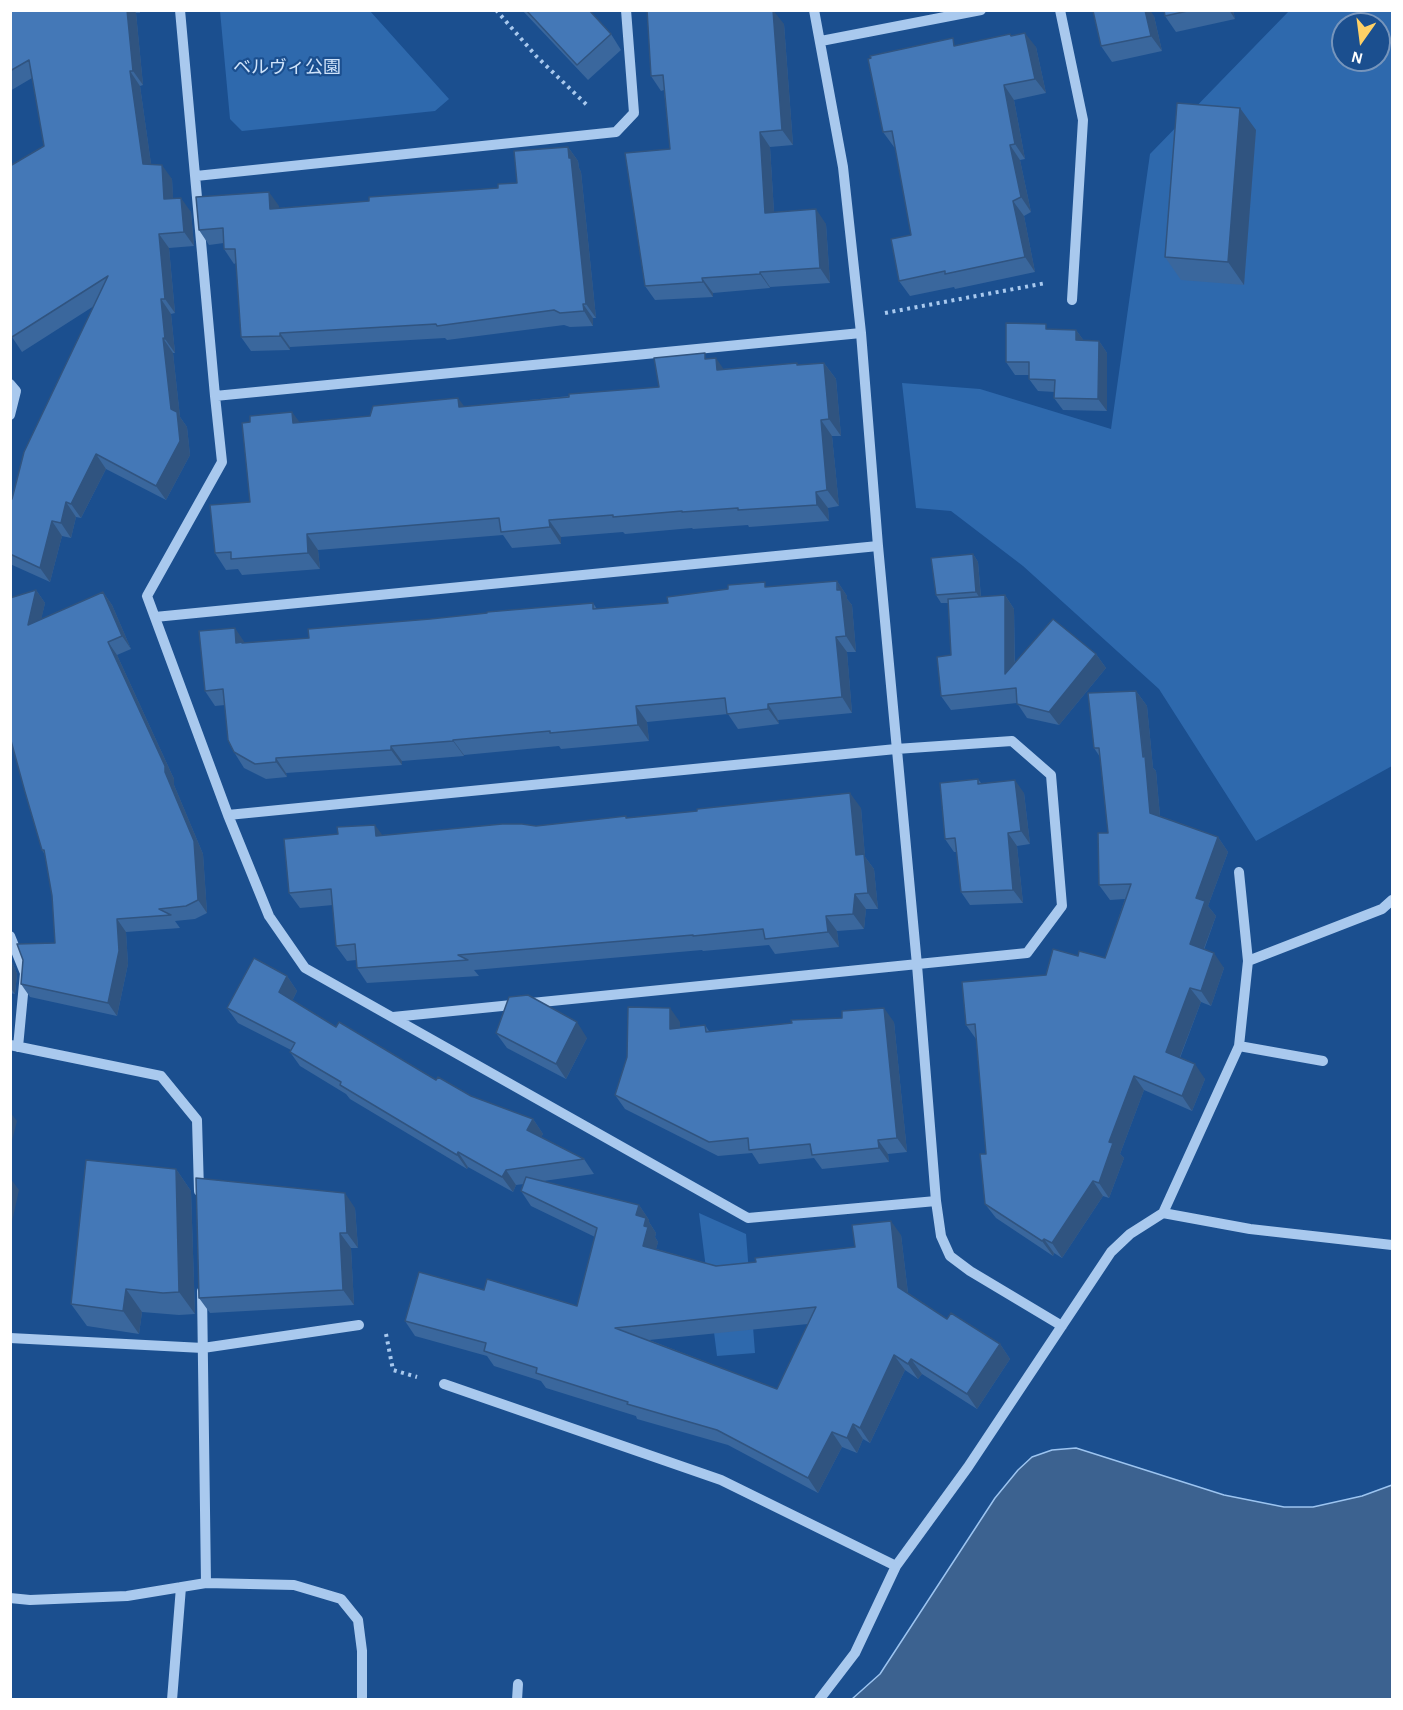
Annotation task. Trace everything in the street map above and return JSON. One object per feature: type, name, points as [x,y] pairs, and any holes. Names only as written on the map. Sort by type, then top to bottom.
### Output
[{"type":"street","points":[[180,10],[214,396],[222,462],[147,596],[228,815],[269,916],[305,968],[748,1218],[936,1200]]},
{"type":"street","points":[[196,176],[616,132],[634,114],[626,10]]},
{"type":"street","points":[[814,10],[843,167],[861,333],[940,1236],[950,1256],[970,1271],[1062,1326]]},
{"type":"street","points":[[821,41],[981,10]]},
{"type":"street","points":[[1060,10],[1083,120],[1072,300]]},
{"type":"street","points":[[214,396],[861,333]]},
{"type":"street","points":[[10,384],[16,391],[10,414]]},
{"type":"street","points":[[155,617],[878,546]]},
{"type":"street","points":[[228,815],[896,749],[1012,741],[1051,775],[1062,906],[1027,953],[393,1017]]},
{"type":"street","points":[[819,1700],[855,1653],[896,1566],[968,1467],[1112,1252],[1130,1234],[1162,1213],[1239,1046],[1248,960],[1239,872]]},
{"type":"street","points":[[1248,960],[1382,909],[1392,900]]},
{"type":"street","points":[[10,936],[25,974],[14,1046],[161,1076],[197,1120],[199,1200]]},
{"type":"street","points":[[1239,1046],[1323,1061]]},
{"type":"street","points":[[1162,1213],[1250,1229],[1392,1245]]},
{"type":"street","points":[[201,1280],[206,1583]]},
{"type":"street","points":[[10,1338],[203,1348],[359,1325]]},
{"type":"street","points":[[444,1384],[722,1480],[896,1566]]},
{"type":"street","points":[[10,1598],[30,1600],[127,1596],[206,1583],[294,1585],[340,1599],[358,1620],[362,1651],[362,1700]]},
{"type":"street","points":[[172,1700],[181,1587]]},
{"type":"street","points":[[517,1700],[518,1684]]},
{"type":"path","points":[[496,10],[537,57],[616,132]]},
{"type":"path","points":[[891,312],[1074,278]]},
{"type":"path","points":[[384,1325],[393,1370],[444,1384]]},
{"type":"green space","name":"ベルヴィ公園","points":[[220,11],[370,11],[449,99],[435,111],[242,131],[230,119]]},
{"type":"green space","points":[[1289,11],[1392,11],[1392,766],[1256,841],[1159,689],[1023,566],[951,511],[916,508],[902,383],[980,389],[1111,429],[1150,154]]},
{"type":"green space","points":[[699,1213],[746,1234],[755,1353],[717,1356]]},
{"type":"shaded area","points":[[1076,1448],[1224,1495],[1284,1507],[1313,1507],[1362,1496],[1392,1485],[1392,1699],[852,1699],[880,1674],[995,1498],[1018,1470],[1032,1457],[1052,1450]]},
{"type":"building","points":[[10,10],[127,10],[133,71],[130,71],[143,164],[162,165],[164,199],[181,198],[184,232],[159,234],[165,299],[161,299],[165,339],[163,338],[171,409],[177,412],[180,441],[156,486],[96,454],[71,504],[66,502],[61,523],[52,521],[40,568],[10,554],[10,499],[12,499],[24,452],[108,276],[12,337],[10,334],[10,166],[44,146],[29,60],[10,71]]},
{"type":"building","points":[[526,10],[589,10],[611,34],[577,65]]},
{"type":"building","points":[[647,10],[773,10],[782,130],[760,132],[765,213],[816,209],[820,268],[760,272],[760,274],[702,278],[703,282],[645,286],[625,153],[670,149],[663,75],[651,76]]},
{"type":"building","points":[[1145,10],[1151,36],[1101,46],[1093,11]]},
{"type":"building","points":[[1164,10],[1192,10],[1165,16]]},
{"type":"building","points":[[1025,33],[1035,79],[1004,85],[1015,144],[1010,145],[1021,197],[1013,201],[1025,257],[899,281],[891,239],[911,235],[892,131],[883,132],[868,59],[871,58],[870,56],[953,38],[954,46]]},
{"type":"building","points":[[1177,103],[1240,108],[1228,262],[1165,257]]},
{"type":"building","points":[[568,147],[586,304],[583,304],[584,311],[560,313],[554,310],[437,326],[436,324],[241,337],[235,249],[224,249],[223,228],[199,230],[196,197],[269,192],[270,209],[369,201],[369,197],[498,188],[498,184],[517,183],[514,151]]},
{"type":"building","points":[[1006,323],[1046,324],[1046,329],[1076,330],[1076,340],[1099,341],[1098,399],[1054,398],[1055,380],[1029,379],[1029,362],[1006,362]]},
{"type":"building","points":[[705,353],[705,359],[716,358],[717,370],[824,363],[829,419],[821,420],[827,490],[816,492],[817,505],[549,520],[550,527],[501,532],[499,518],[307,534],[308,553],[231,559],[231,552],[215,553],[210,505],[250,502],[242,423],[250,422],[250,416],[292,412],[293,423],[370,416],[373,406],[458,398],[459,407],[569,397],[569,394],[659,387],[654,358]]},
{"type":"building","points":[[973,554],[976,592],[936,595],[931,558]]},
{"type":"building","points":[[837,581],[837,590],[841,590],[846,636],[836,637],[842,697],[768,704],[768,709],[727,714],[725,698],[636,706],[638,725],[391,746],[391,750],[276,758],[276,762],[255,764],[234,752],[228,740],[223,689],[205,691],[199,631],[235,628],[236,643],[309,638],[308,629],[593,603],[593,609],[668,603],[667,597],[728,589],[728,585],[765,582],[765,587]]},
{"type":"building","points":[[36,590],[28,625],[103,592],[122,636],[108,642],[165,766],[165,772],[194,841],[198,900],[186,906],[159,909],[171,915],[117,919],[119,951],[108,1003],[21,984],[23,960],[17,944],[55,943],[52,896],[44,850],[42,850],[10,737],[10,598]]},
{"type":"building","points":[[1005,595],[1005,674],[1053,619],[1096,654],[1049,712],[1017,704],[1016,688],[941,696],[937,657],[951,655],[948,599]]},
{"type":"building","points":[[1136,691],[1150,813],[1218,837],[1196,898],[1205,901],[1190,944],[1214,953],[1201,991],[1190,988],[1166,1052],[1195,1064],[1182,1096],[1134,1076],[1109,1142],[1113,1143],[1099,1183],[1093,1181],[1052,1243],[1044,1239],[1042,1241],[985,1204],[980,1154],[986,1154],[975,1024],[966,1025],[962,982],[1046,975],[1053,949],[1078,956],[1079,951],[1105,958],[1131,884],[1099,885],[1098,833],[1108,833],[1099,748],[1094,748],[1088,693]]},
{"type":"building","points":[[978,779],[978,784],[1015,780],[1021,831],[1008,833],[1013,890],[961,892],[955,838],[945,839],[940,783]]},
{"type":"building","points":[[850,793],[856,855],[864,854],[868,893],[855,894],[853,914],[826,916],[828,932],[765,939],[763,929],[458,955],[468,960],[357,968],[355,944],[336,946],[331,889],[289,893],[284,839],[338,834],[337,827],[375,825],[376,836],[502,824],[536,826],[697,811],[697,809]]},
{"type":"building","points":[[254,958],[287,976],[279,992],[336,1027],[339,1022],[436,1080],[438,1077],[471,1096],[533,1119],[527,1130],[584,1159],[506,1170],[502,1177],[458,1152],[457,1155],[340,1085],[341,1082],[290,1052],[295,1043],[227,1008]]},
{"type":"building","points":[[528,995],[577,1022],[556,1064],[496,1033],[509,997]]},
{"type":"building","points":[[628,1007],[670,1008],[670,1029],[705,1025],[706,1032],[792,1023],[791,1020],[842,1018],[842,1011],[884,1008],[897,1138],[878,1140],[879,1148],[812,1155],[810,1144],[749,1150],[748,1138],[709,1142],[615,1095],[627,1057]]},
{"type":"building","points":[[86,1160],[176,1169],[179,1292],[163,1293],[126,1289],[123,1311],[71,1304]]},
{"type":"building","points":[[526,1177],[639,1205],[636,1215],[646,1218],[644,1226],[648,1227],[643,1246],[716,1266],[756,1262],[755,1258],[855,1247],[852,1225],[891,1221],[898,1287],[947,1319],[951,1313],[1000,1344],[967,1394],[911,1359],[908,1364],[894,1355],[860,1428],[853,1424],[847,1438],[832,1432],[808,1478],[717,1430],[627,1404],[628,1402],[536,1373],[537,1368],[484,1351],[486,1343],[405,1321],[419,1272],[484,1290],[487,1279],[577,1306],[597,1228],[521,1191]],"holes":[[[816,1307],[777,1389],[615,1328]]]},
{"type":"building","points":[[196,1178],[345,1193],[347,1233],[340,1233],[343,1290],[199,1298]]}]
